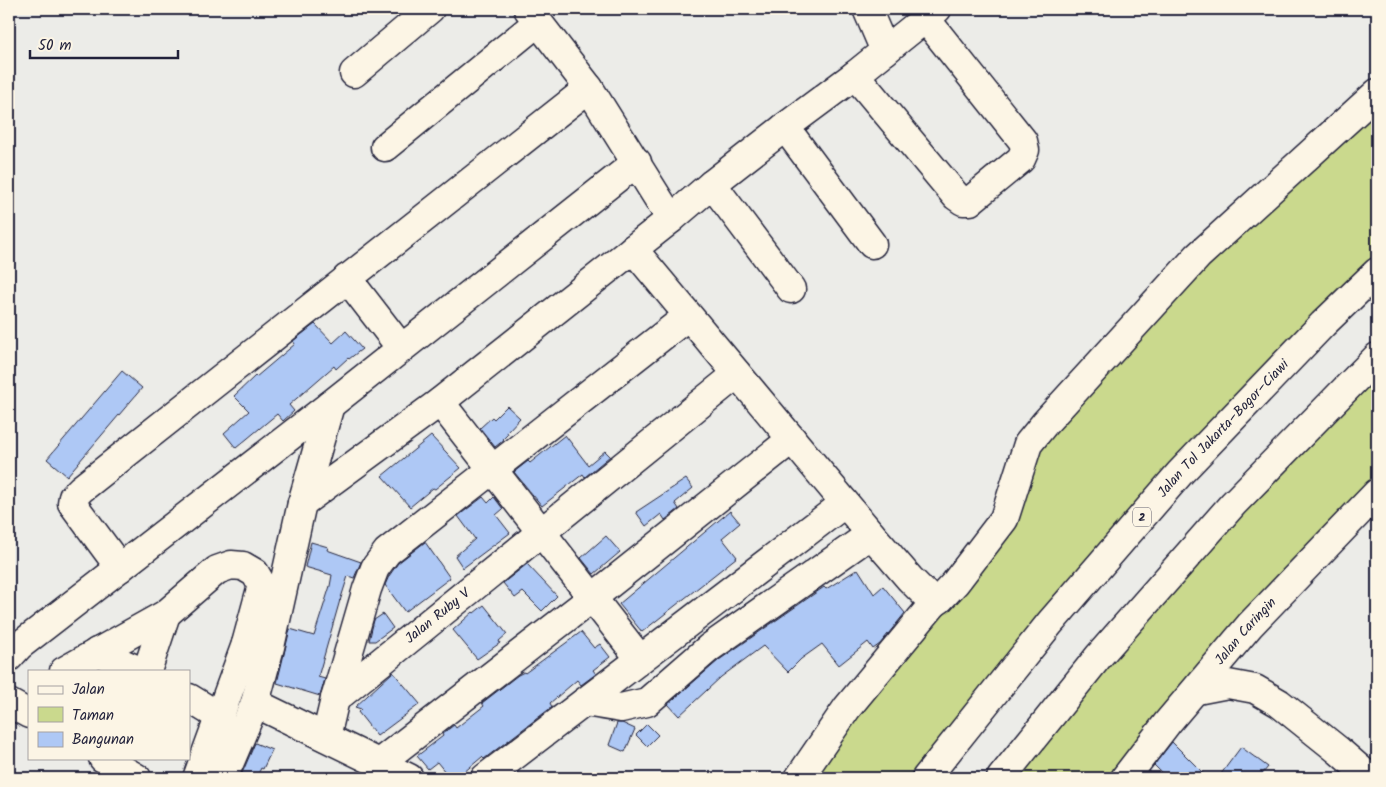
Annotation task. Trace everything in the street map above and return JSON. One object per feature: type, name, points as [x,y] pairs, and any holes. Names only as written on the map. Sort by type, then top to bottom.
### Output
[{"type":"main road","points":[[354,73],[430,9]]},
{"type":"main road","points":[[866,9],[885,50]]},
{"type":"main road","points":[[302,503],[440,402],[671,219],[712,184],[856,75],[931,14],[1023,141],[1025,150],[1021,159],[970,201],[963,201],[956,196],[856,75]]},
{"type":"main road","points":[[385,147],[533,16],[589,88],[671,219]]},
{"type":"main road","points":[[120,568],[72,503],[73,497],[93,479],[589,88]]},
{"type":"main road","points":[[799,778],[847,708],[934,602],[940,599],[955,583],[1004,519],[1028,444],[1045,423],[1198,256],[1377,93]]},
{"type":"main road","points":[[785,127],[872,244]]},
{"type":"main road","points":[[9,658],[19,646],[330,405],[637,162]]},
{"type":"main road","points":[[712,184],[791,289]]},
{"type":"main road","points":[[633,249],[910,580],[934,602]]},
{"type":"main road","name":"Jalan Tol Jakarta–Bogor–Ciawi","points":[[926,778],[1050,623],[1180,474],[1323,324],[1377,272]]},
{"type":"main road","points":[[347,278],[401,348]]},
{"type":"main road","points":[[326,738],[335,699],[375,568],[387,552],[688,316]]},
{"type":"main road","points":[[1001,778],[1104,650],[1233,504],[1377,358]]},
{"type":"main road","name":"Jalan Ruby V","points":[[335,699],[737,374]]},
{"type":"main road","points":[[440,402],[640,659]]},
{"type":"main road","points":[[197,778],[220,717],[258,646],[330,405]]},
{"type":"main road","points":[[379,763],[592,598],[792,439]]},
{"type":"main road","name":"Jalan Caringin","points":[[1125,778],[1168,722],[1250,625],[1377,493]]},
{"type":"main road","points":[[485,778],[845,503]]},
{"type":"main road","points":[[585,702],[622,708],[647,702],[709,648],[871,534]]},
{"type":"main road","points":[[66,670],[166,614],[217,570],[231,565],[244,566],[255,573],[262,585],[255,703],[223,778]]},
{"type":"main road","points":[[147,670],[166,614]]},
{"type":"main road","points":[[97,652],[138,670]]},
{"type":"main road","points":[[1197,690],[1228,684],[1255,689],[1279,703],[1370,778]]},
{"type":"main road","points":[[9,703],[28,692]]},
{"type":"main road","points":[[190,699],[220,717]]},
{"type":"main road","points":[[9,703],[28,713]]},
{"type":"main road","points":[[255,703],[409,778]]},
{"type":"main road","points":[[106,760],[137,778]]},
{"type":"green space","points":[[1377,93],[1377,272],[926,778],[799,778],[955,583],[1028,444]]},
{"type":"green space","points":[[1377,359],[1377,495],[1125,778],[1001,778]]},
{"type":"building","points":[[315,324],[333,343],[346,331],[362,349],[336,369],[334,366],[289,405],[294,411],[283,421],[277,414],[236,448],[224,433],[249,411],[234,396],[255,376],[295,344],[293,341]]},
{"type":"building","points":[[122,371],[142,388],[67,476],[47,459]]},
{"type":"building","points":[[507,406],[520,418],[507,432],[508,434],[504,440],[495,447],[480,428],[492,417],[494,419]]},
{"type":"building","points":[[565,435],[588,465],[605,451],[610,456],[585,477],[583,474],[542,506],[514,472],[528,461],[530,463]]},
{"type":"building","points":[[431,436],[461,468],[410,507],[382,476]]},
{"type":"building","points":[[686,479],[693,488],[675,503],[679,509],[665,520],[661,514],[646,526],[636,512]]},
{"type":"building","points":[[483,497],[488,503],[494,497],[503,509],[496,515],[510,533],[463,568],[455,556],[475,539],[458,516]]},
{"type":"building","points":[[730,511],[740,523],[722,538],[737,557],[642,632],[619,604]]},
{"type":"building","points":[[606,536],[620,552],[594,574],[581,558]]},
{"type":"building","points":[[311,542],[328,547],[327,550],[361,562],[354,578],[348,576],[340,600],[318,677],[325,679],[320,696],[277,683],[290,629],[314,636],[330,586],[332,575],[305,567]]},
{"type":"building","points":[[425,542],[450,578],[405,612],[385,585],[398,563]]},
{"type":"building","points":[[527,564],[557,596],[542,611],[523,592],[515,598],[503,583]]},
{"type":"building","points":[[858,569],[874,594],[883,586],[905,613],[880,644],[873,649],[868,642],[839,665],[822,644],[801,659],[788,672],[763,646],[721,677],[679,716],[668,704],[719,660],[824,587],[826,589]]},
{"type":"building","points":[[484,605],[507,634],[499,641],[500,643],[477,659],[453,630]]},
{"type":"building","points":[[383,614],[393,628],[375,641],[369,641],[374,620]]},
{"type":"building","points":[[581,632],[594,648],[600,644],[610,657],[593,670],[596,674],[581,685],[577,680],[550,703],[552,707],[484,759],[482,757],[457,778],[450,778],[437,762],[428,769],[417,756],[454,725],[456,728],[484,706],[482,703],[518,675],[525,673]]},
{"type":"building","points":[[393,672],[420,704],[377,736],[358,712],[361,709],[355,707]]},
{"type":"building","points":[[617,723],[622,723],[635,729],[625,752],[609,745]]},
{"type":"building","points":[[647,724],[658,735],[647,746],[636,735]]},
{"type":"building","points":[[1172,742],[1208,778],[1167,778],[1154,765]]},
{"type":"building","points":[[255,743],[272,750],[263,769],[261,768],[256,778],[240,778]]},
{"type":"building","points":[[1241,747],[1268,767],[1259,778],[1218,778]]}]
